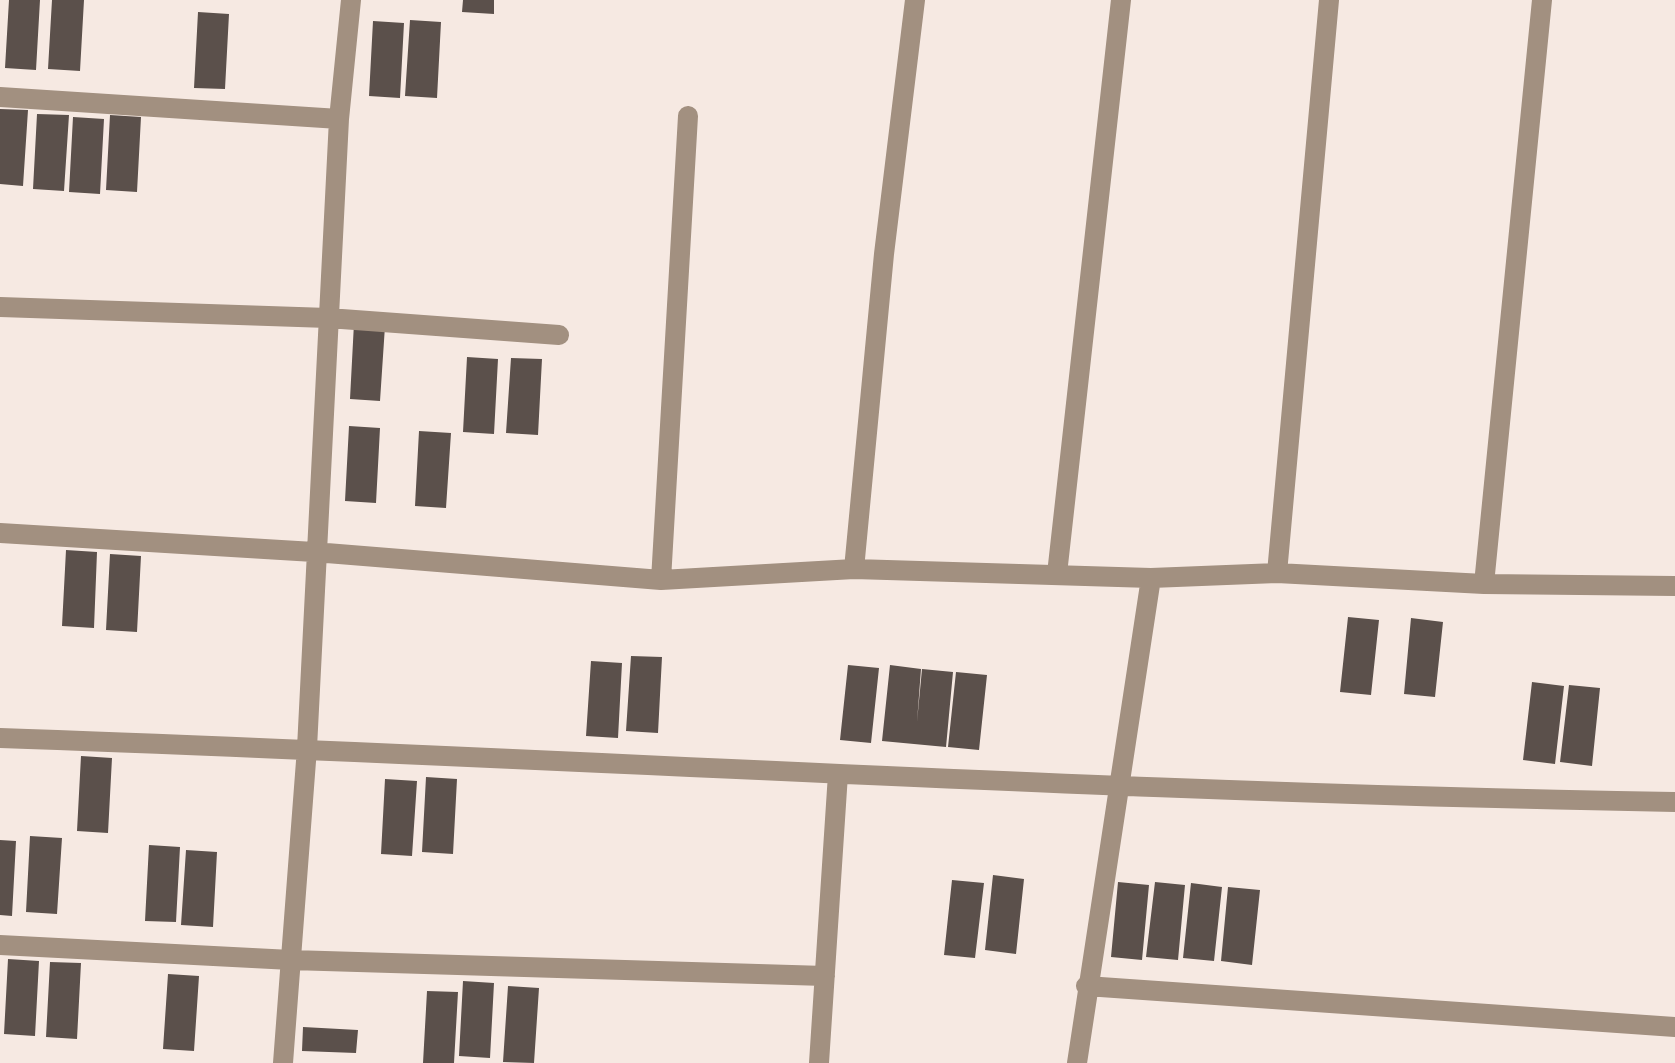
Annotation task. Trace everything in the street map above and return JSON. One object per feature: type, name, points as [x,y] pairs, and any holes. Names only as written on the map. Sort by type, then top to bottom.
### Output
[{"type":"street","points":[[283,1063],[307,748],[314,552],[339,119],[351,0]]},
{"type":"street","points":[[854,569],[884,254],[915,0]]},
{"type":"street","points":[[1057,574],[1121,0]]},
{"type":"street","points":[[1277,573],[1329,0]]},
{"type":"street","points":[[1484,584],[1542,0]]},
{"type":"street","points":[[0,97],[339,119]]},
{"type":"street","points":[[661,580],[688,116]]},
{"type":"street","points":[[0,307],[328,318],[559,335]]},
{"type":"street","points":[[0,533],[314,552],[661,580],[854,569],[1151,578],[1277,573],[1484,584],[1675,586]]},
{"type":"street","points":[[1077,1063],[1086,986],[1151,578]]},
{"type":"street","points":[[0,738],[307,748],[1117,787],[1675,802]]},
{"type":"street","points":[[819,1063],[838,774]]},
{"type":"street","points":[[0,945],[291,960],[825,976]]},
{"type":"street","points":[[1086,986],[1675,1027]]},
{"type":"building","points":[[9,0],[40,0],[36,70],[5,68]]},
{"type":"building","points":[[52,0],[84,0],[80,71],[48,69]]},
{"type":"building","points":[[463,0],[494,0],[494,14],[462,12]]},
{"type":"building","points":[[198,12],[229,14],[225,89],[194,88]]},
{"type":"building","points":[[410,20],[441,22],[437,98],[405,96]]},
{"type":"building","points":[[373,21],[404,23],[400,98],[369,96]]},
{"type":"building","points":[[0,109],[28,110],[23,186],[0,184]]},
{"type":"building","points":[[37,114],[69,115],[64,191],[33,189]]},
{"type":"building","points":[[110,115],[141,117],[137,192],[106,190]]},
{"type":"building","points":[[73,117],[104,119],[100,194],[69,192]]},
{"type":"building","points":[[354,323],[385,326],[380,401],[350,399]]},
{"type":"building","points":[[467,357],[498,359],[494,434],[463,432]]},
{"type":"building","points":[[511,358],[542,359],[538,435],[506,433]]},
{"type":"building","points":[[349,426],[380,428],[376,503],[345,501]]},
{"type":"building","points":[[419,431],[451,433],[446,508],[415,506]]},
{"type":"building","points":[[66,550],[97,552],[94,628],[62,626]]},
{"type":"building","points":[[110,554],[141,556],[137,632],[106,630]]},
{"type":"building","points":[[1348,617],[1379,620],[1371,695],[1340,692]]},
{"type":"building","points":[[1411,618],[1443,622],[1435,697],[1404,694]]},
{"type":"building","points":[[631,656],[662,657],[658,733],[626,731]]},
{"type":"building","points":[[591,661],[622,663],[618,738],[586,736]]},
{"type":"building","points":[[848,665],[879,668],[871,743],[840,740]]},
{"type":"building","points":[[890,665],[921,669],[917,722],[922,669],[953,672],[946,747],[882,741]]},
{"type":"building","points":[[956,672],[987,675],[979,750],[948,747]]},
{"type":"building","points":[[1532,682],[1564,686],[1555,764],[1523,760]]},
{"type":"building","points":[[1569,685],[1600,688],[1592,766],[1560,762]]},
{"type":"building","points":[[81,756],[112,758],[108,833],[77,831]]},
{"type":"building","points":[[426,777],[457,779],[453,854],[422,852]]},
{"type":"building","points":[[385,779],[417,781],[412,856],[381,854]]},
{"type":"building","points":[[30,836],[62,838],[57,914],[26,912]]},
{"type":"building","points":[[0,840],[16,841],[12,916],[0,915]]},
{"type":"building","points":[[149,845],[180,847],[176,922],[145,921]]},
{"type":"building","points":[[186,850],[217,852],[213,927],[181,925]]},
{"type":"building","points":[[993,875],[1024,879],[1016,954],[985,950]]},
{"type":"building","points":[[952,880],[984,883],[975,958],[944,955]]},
{"type":"building","points":[[1118,882],[1149,885],[1142,960],[1111,957]]},
{"type":"building","points":[[1155,882],[1185,885],[1178,960],[1146,957]]},
{"type":"building","points":[[1191,883],[1222,887],[1214,961],[1183,958]]},
{"type":"building","points":[[1228,887],[1260,890],[1252,965],[1221,961]]},
{"type":"building","points":[[8,959],[39,961],[35,1036],[4,1034]]},
{"type":"building","points":[[50,962],[81,963],[77,1039],[46,1037]]},
{"type":"building","points":[[168,974],[199,976],[194,1051],[163,1049]]},
{"type":"building","points":[[463,981],[494,983],[490,1058],[459,1056]]},
{"type":"building","points":[[508,986],[539,988],[534,1063],[503,1062]]},
{"type":"building","points":[[427,991],[458,992],[454,1063],[423,1063]]},
{"type":"building","points":[[303,1027],[358,1030],[356,1053],[302,1051]]}]
